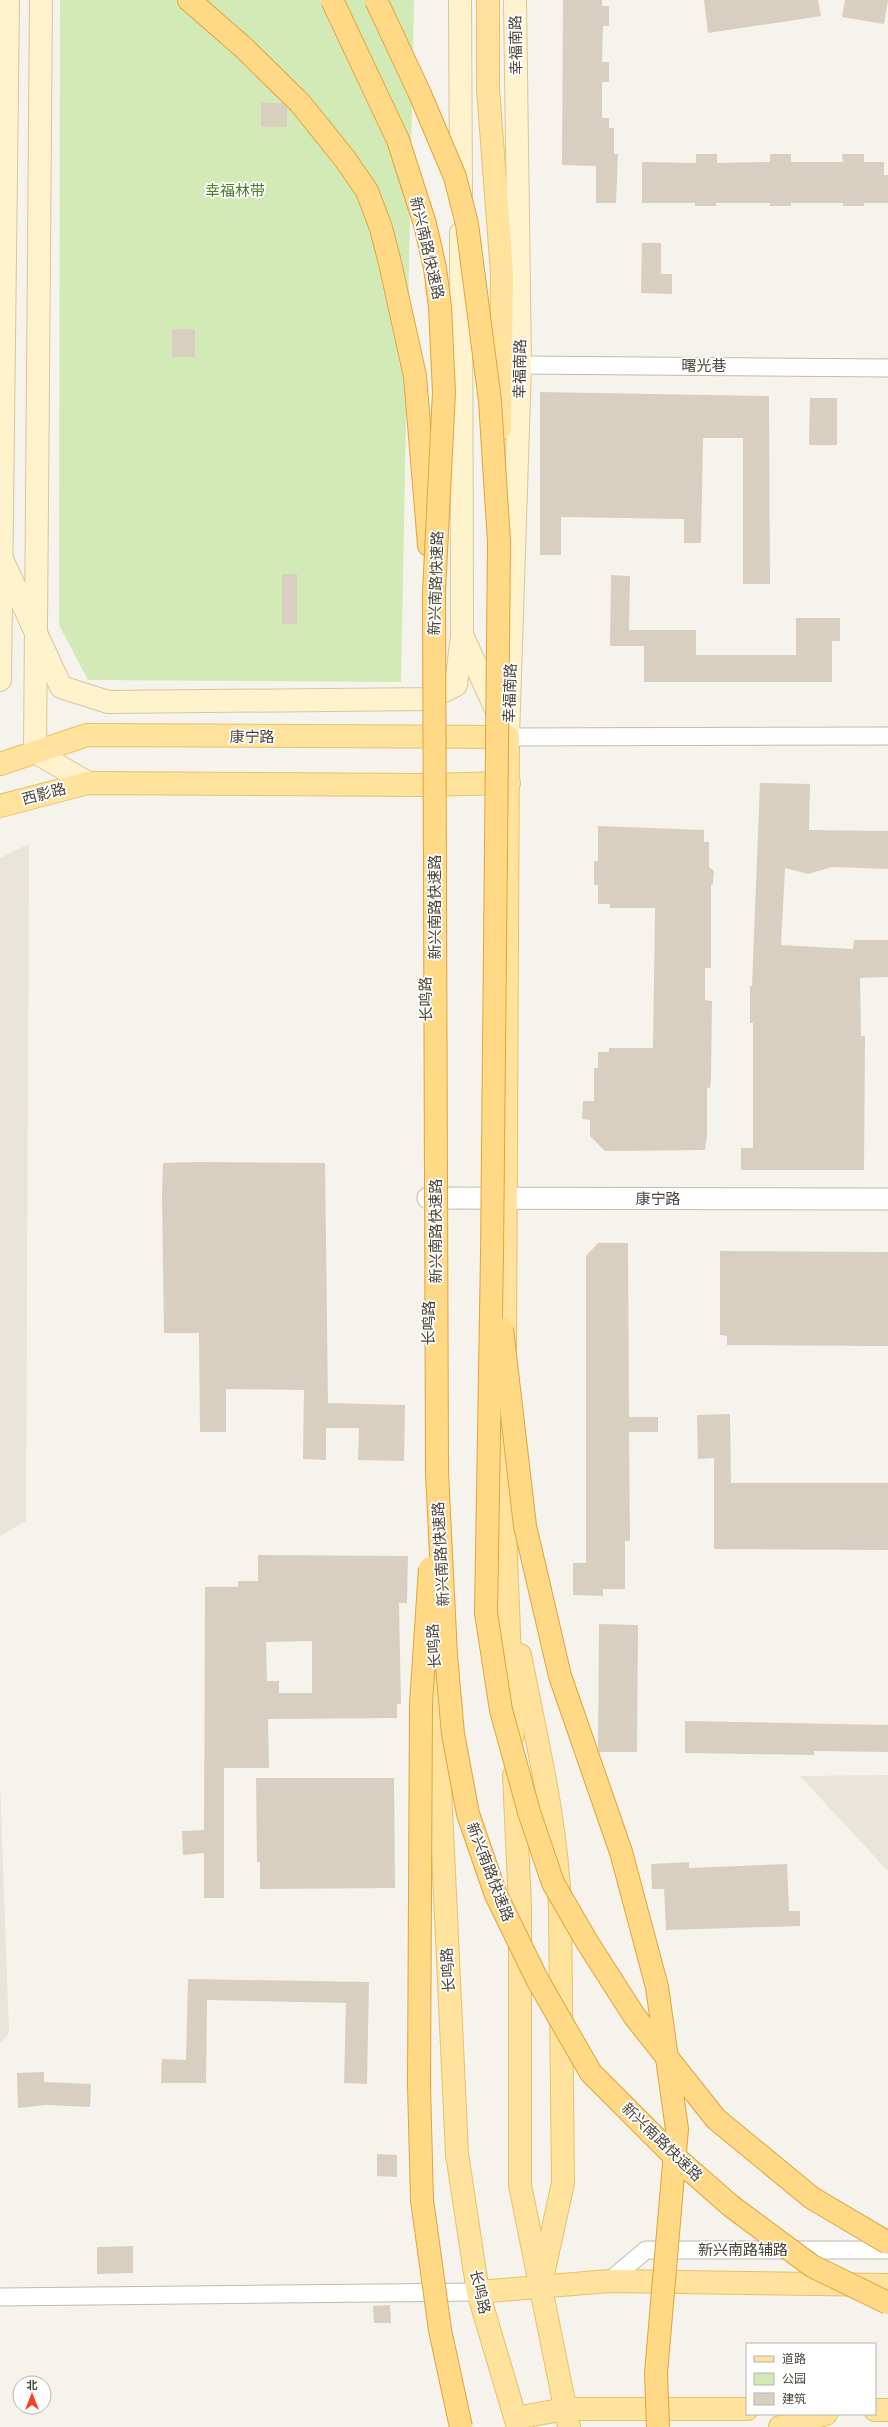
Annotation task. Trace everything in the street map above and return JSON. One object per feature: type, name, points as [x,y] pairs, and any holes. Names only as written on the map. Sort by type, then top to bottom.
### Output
[{"type":"highway","points":[[189,0],[244,48],[300,103],[345,159],[367,191],[381,228],[415,376],[434,592]]},
{"type":"highway","name":"新兴南路快速路","points":[[332,0],[398,140],[425,224],[435,268],[440,307],[444,392],[434,592],[437,1473],[446,1655],[453,1734],[468,1814],[496,1895],[538,1981],[591,2073],[674,2156],[730,2206],[812,2266],[888,2303]]},
{"type":"highway","points":[[376,0],[411,74],[455,178],[467,224],[490,401],[499,542],[492,1254],[486,1613],[501,1710],[529,1812],[553,1883],[587,1942],[635,2017],[716,2119],[812,2198],[888,2243]]},
{"type":"highway","points":[[492,1254],[525,1526],[560,1676],[621,1852],[657,1987],[677,2129],[656,2373],[658,2427]]},
{"type":"highway","points":[[437,1473],[420,1704],[419,2086],[422,2200],[440,2330],[461,2427]]},
{"type":"main road","points":[[0,680],[2,559],[3,180],[8,0]]},
{"type":"main road","points":[[41,0],[35,752],[88,783]]},
{"type":"main road","points":[[2,559],[61,686],[108,702],[428,699],[456,685],[462,635],[460,0]]},
{"type":"main road","points":[[488,0],[488,89],[502,273],[499,542]]},
{"type":"main road","name":"幸福南路","points":[[508,737],[520,365],[515,0]]},
{"type":"main road","points":[[462,635],[508,737],[509,783],[505,1199],[506,1579],[520,1906],[520,2185],[567,2418]]},
{"type":"main road","name":"康宁路","points":[[0,764],[87,735],[424,738],[508,737]]},
{"type":"main road","name":"长鸣路","points":[[424,738],[432,1615],[457,2154],[478,2292],[517,2423]]},
{"type":"main road","name":"西影路","points":[[0,806],[88,783],[424,785],[509,783]]},
{"type":"main road","points":[[506,1579],[553,1829],[559,1885],[563,2183],[540,2287]]},
{"type":"main road","points":[[478,2292],[609,2281],[888,2285]]},
{"type":"main road","points":[[517,2423],[567,2418],[746,2409]]},
{"type":"main road","points":[[876,2410],[888,2410]]},
{"type":"main road","points":[[780,2427],[822,2415]]},
{"type":"street","name":"曙光巷","points":[[520,365],[888,368]]},
{"type":"street","points":[[508,737],[888,736]]},
{"type":"street","name":"康宁路","points":[[428,1198],[888,1198]]},
{"type":"street","name":"新兴南路辅路","points":[[609,2281],[646,2250],[888,2250]]},
{"type":"street","points":[[0,2297],[478,2292]]},
{"type":"shaded area","points":[[29,844],[26,1521],[0,1536],[0,858]]},
{"type":"shaded area","points":[[888,1775],[888,1871],[800,1776]]},
{"type":"shaded area","points":[[0,1782],[9,2033],[0,2044]]},
{"type":"green space","name":"幸福林带","points":[[60,0],[414,0],[401,682],[88,680],[59,625]]},
{"type":"building","points":[[563,0],[602,0],[602,6],[609,6],[609,26],[603,26],[602,62],[609,62],[609,82],[602,82],[602,118],[609,118],[609,128],[614,128],[614,154],[618,154],[616,203],[596,203],[596,166],[562,165]]},
{"type":"building","points":[[704,0],[818,0],[821,16],[708,33]]},
{"type":"building","points":[[845,0],[888,0],[884,24],[842,17]]},
{"type":"building","points":[[261,103],[283,103],[287,108],[287,127],[261,127]]},
{"type":"building","points":[[696,154],[717,154],[717,163],[770,162],[770,154],[791,154],[791,162],[843,162],[842,154],[864,154],[864,162],[884,162],[884,175],[888,175],[888,203],[864,203],[864,206],[843,206],[843,203],[791,203],[791,206],[770,206],[770,203],[716,203],[716,206],[695,206],[695,203],[642,203],[642,162],[696,163]]},
{"type":"building","points":[[642,243],[661,243],[661,274],[672,274],[672,294],[641,293]]},
{"type":"building","points":[[172,329],[195,329],[195,357],[172,357]]},
{"type":"building","points":[[540,392],[769,396],[770,584],[743,584],[743,438],[703,438],[701,543],[684,543],[684,519],[561,517],[561,555],[540,555]]},
{"type":"building","points":[[810,398],[837,398],[837,445],[809,445]]},
{"type":"building","points":[[282,574],[297,574],[297,624],[282,624]]},
{"type":"building","points":[[611,575],[630,576],[629,630],[696,630],[696,655],[796,655],[796,618],[840,618],[840,641],[832,641],[832,682],[644,682],[644,646],[610,646]]},
{"type":"building","points":[[760,783],[810,784],[809,830],[888,831],[888,869],[832,867],[808,874],[785,868],[781,945],[853,949],[854,940],[888,940],[888,977],[860,978],[861,1036],[865,1036],[864,1170],[741,1170],[741,1148],[753,1148],[753,1023],[750,1023],[750,986],[752,986]]},
{"type":"building","points":[[598,826],[704,830],[704,842],[709,842],[709,867],[714,871],[713,884],[711,885],[711,968],[705,968],[705,1000],[712,1001],[711,1078],[710,1088],[707,1088],[707,1135],[705,1150],[605,1151],[590,1136],[590,1120],[582,1119],[583,1101],[594,1101],[594,1068],[598,1068],[598,1052],[609,1052],[609,1048],[653,1048],[655,908],[610,908],[610,904],[598,904],[598,885],[594,885],[594,861],[598,861]]},
{"type":"building","points":[[163,1163],[325,1163],[328,1403],[405,1405],[404,1461],[358,1460],[359,1428],[326,1428],[326,1460],[303,1459],[304,1390],[226,1389],[226,1432],[200,1432],[199,1333],[164,1333],[162,1197]]},
{"type":"building","points":[[598,1243],[628,1243],[629,1417],[658,1417],[658,1432],[629,1432],[630,1541],[625,1541],[625,1589],[603,1589],[603,1596],[573,1595],[573,1563],[586,1563],[586,1256]]},
{"type":"building","points":[[720,1251],[888,1252],[888,1346],[727,1345],[727,1336],[720,1335]]},
{"type":"building","points":[[730,1414],[731,1483],[888,1483],[888,1550],[714,1549],[714,1458],[698,1459],[697,1415]]},
{"type":"building","points":[[258,1555],[408,1556],[407,1603],[399,1603],[401,1704],[397,1704],[397,1718],[268,1719],[269,1768],[224,1768],[224,1898],[204,1898],[204,1853],[183,1855],[182,1831],[204,1830],[205,1587],[238,1587],[238,1581],[258,1581]],"holes":[[[312,1641],[312,1693],[279,1693],[279,1681],[267,1681],[266,1642]]]},
{"type":"building","points":[[599,1624],[638,1625],[637,1752],[599,1752]]},
{"type":"building","points":[[685,1721],[888,1725],[888,1752],[814,1751],[814,1755],[685,1753]]},
{"type":"building","points":[[256,1778],[394,1778],[395,1888],[260,1889],[260,1862],[257,1862]]},
{"type":"building","points":[[689,1862],[689,1868],[787,1864],[789,1911],[800,1911],[800,1926],[666,1930],[664,1889],[652,1889],[651,1864]]},
{"type":"building","points":[[188,1979],[369,1982],[367,2084],[344,2083],[346,2003],[207,2000],[206,2083],[161,2083],[162,2059],[186,2060]]},
{"type":"building","points":[[44,2072],[44,2082],[91,2084],[90,2107],[46,2105],[18,2108],[17,2073]]},
{"type":"building","points":[[377,2154],[397,2155],[397,2177],[377,2176]]},
{"type":"building","points":[[133,2246],[133,2273],[97,2274],[97,2247]]},
{"type":"building","points":[[390,2305],[391,2323],[374,2323],[373,2306]]}]
